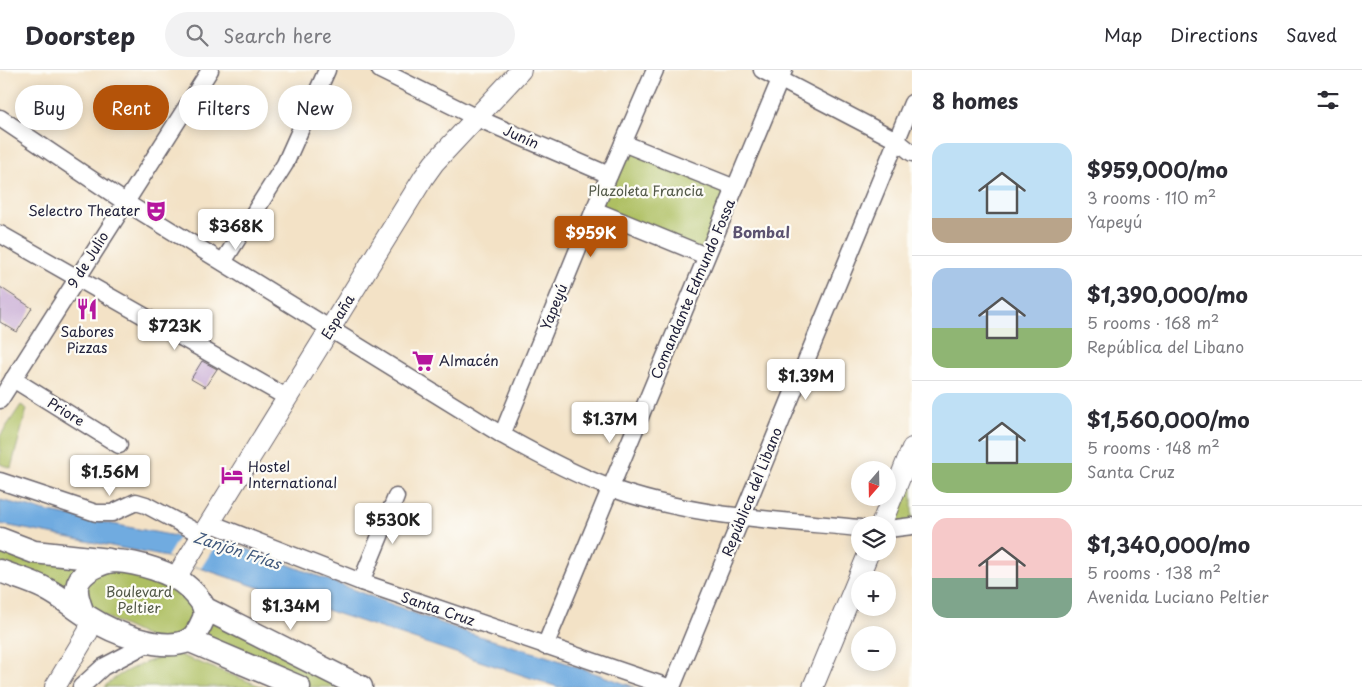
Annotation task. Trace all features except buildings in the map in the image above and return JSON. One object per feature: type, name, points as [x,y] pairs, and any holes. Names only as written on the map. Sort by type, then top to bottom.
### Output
[{"type":"main road","points":[[0,539],[34,552],[180,571],[186,585],[204,608],[361,687]]},
{"type":"main road","points":[[87,616],[77,588],[79,579],[89,570],[113,561]]},
{"type":"main road","points":[[0,571],[45,588],[87,616],[125,636],[151,642],[169,643],[188,640],[299,687]]},
{"type":"main road","points":[[188,640],[198,631],[205,617],[204,608]]},
{"type":"street","name":"9 de Julio","points":[[0,400],[210,70]]},
{"type":"street","points":[[224,262],[285,164],[327,70]]},
{"type":"street","name":"Junín","points":[[380,70],[477,118],[609,175]]},
{"type":"street","name":"España","points":[[180,571],[424,177],[434,163],[521,70]]},
{"type":"street","name":"Yapeyú","points":[[502,435],[594,210],[655,70]]},
{"type":"street","points":[[762,70],[782,74],[896,140],[912,153]]},
{"type":"street","name":"Comandante Edmundo Fossa","points":[[544,646],[782,74]]},
{"type":"street","name":"República del Libano","points":[[672,687],[912,103]]},
{"type":"street","points":[[0,118],[125,202],[502,435],[555,463],[609,487],[691,509],[742,517],[851,527]]},
{"type":"street","points":[[623,142],[735,188]]},
{"type":"street","points":[[594,210],[706,256]]},
{"type":"street","points":[[0,234],[288,398]]},
{"type":"street","name":"Priore","points":[[13,379],[119,445]]},
{"type":"street","points":[[885,516],[912,448]]},
{"type":"street","name":"Santa Cruz","points":[[0,481],[96,513],[112,513],[136,502],[146,505],[204,533],[361,582],[668,687]]},
{"type":"street","points":[[361,582],[396,497]]},
{"type":"street","points":[[896,528],[912,526]]},
{"type":"street","points":[[813,687],[865,561]]},
{"type":"street","points":[[54,687],[88,632],[87,616]]},
{"type":"street","points":[[81,687],[103,667],[151,642]]},
{"type":"green space","name":"Plazoleta Francia","points":[[623,143],[735,188],[706,256],[594,210]]},
{"type":"green space","points":[[21,405],[27,409],[11,468],[0,464],[0,436]]},
{"type":"green space","points":[[912,455],[912,522],[896,524],[896,516],[891,516]]},
{"type":"green space","name":"Boulevard Peltier","points":[[0,540],[151,570],[355,687],[309,687],[150,638],[0,566]]},
{"type":"green space","points":[[177,654],[263,687],[104,687],[128,670],[158,658]]},
{"type":"water","name":"Zanjón Frías","points":[[0,500],[49,512],[191,539],[229,542],[427,618],[552,658],[634,687],[558,687],[167,557],[0,524]]},
{"type":"pier","points":[[179,537],[219,540],[201,568],[167,557]]},
{"type":"place","name":"Selectro Theater","points":[[156,211]]},
{"type":"place","name":"Sabores Pizzas","points":[[87,309]]},
{"type":"place","name":"Almacén","points":[[423,361]]},
{"type":"place","name":"Hostel International","points":[[232,475]]},
{"type":"district","name":"Bombal","points":[[761,233]]}]
